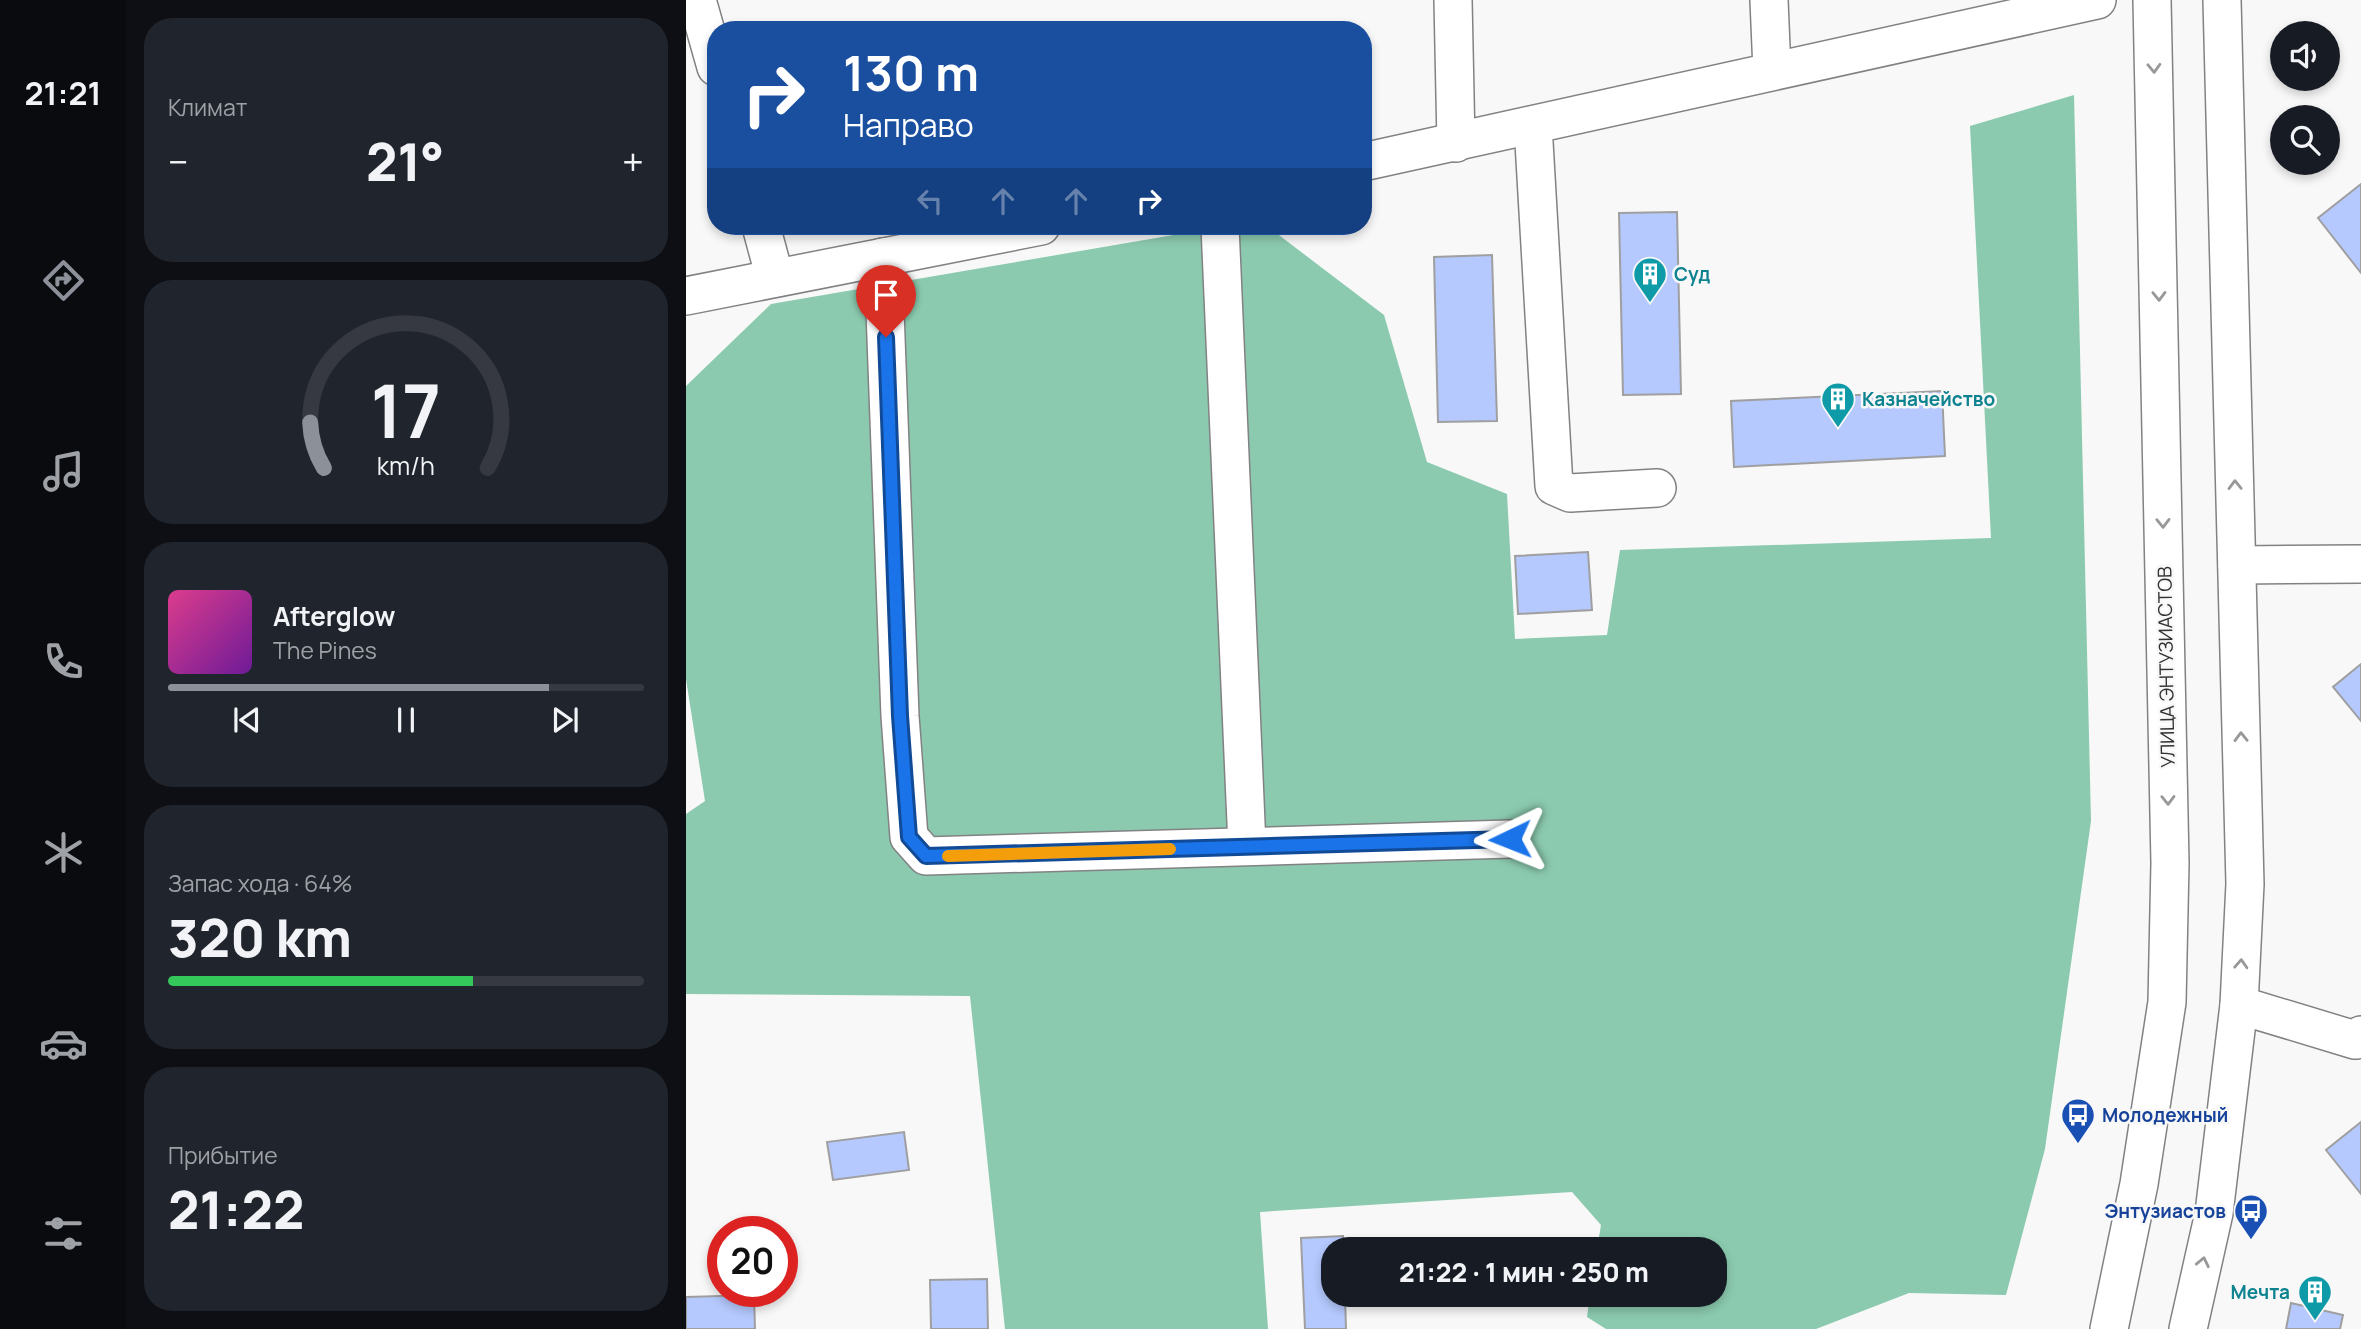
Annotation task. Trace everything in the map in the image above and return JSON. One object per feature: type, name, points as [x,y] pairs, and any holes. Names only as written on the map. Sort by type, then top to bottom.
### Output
[{"type":"street","points":[[697,0],[707,35]]},
{"type":"street","points":[[1453,0],[1456,143]]},
{"type":"street","points":[[1769,0],[1772,72]]},
{"type":"street","points":[[1372,160],[2097,0]]},
{"type":"street","name":"УЛИЦА ЭНТУЗИАСТОВ","points":[[2109,1329],[2139,1184],[2167,1002],[2169,849],[2152,0]]},
{"type":"street","points":[[2188,1329],[2214,1213],[2239,1005],[2245,884],[2222,0]]},
{"type":"street","points":[[1534,125],[1554,486],[1570,494],[1657,488]]},
{"type":"street","points":[[763,235],[775,278]]},
{"type":"street","points":[[686,296],[995,235]]},
{"type":"street","points":[[1220,235],[1247,846]]},
{"type":"street","points":[[883,257],[900,716],[909,837],[926,856],[1510,839]]},
{"type":"street","points":[[2237,565],[2361,564]]},
{"type":"street","points":[[2239,1005],[2355,1040],[2361,1035]]},
{"type":"green space","points":[[2074,95],[2091,821],[2045,1149],[2006,1295],[1909,1293],[1816,1329],[1606,1329],[1587,1317],[1588,1307],[1727,1307],[1727,1237],[1599,1237],[1601,1225],[1572,1192],[1260,1212],[1268,1329],[1005,1329],[970,996],[686,994],[686,814],[705,801],[686,679],[686,386],[771,304],[1174,235],[1279,235],[1384,315],[1427,462],[1507,494],[1515,639],[1607,635],[1620,550],[1991,538],[1970,126]]},
{"type":"building","points":[[2361,184],[2361,273],[2318,218]]},
{"type":"building","name":"Суд","points":[[1677,212],[1681,394],[1623,395],[1619,213]]},
{"type":"building","points":[[1492,255],[1497,421],[1438,422],[1434,257]]},
{"type":"building","name":"Казначейство","points":[[1942,391],[1945,456],[1734,467],[1731,401]]},
{"type":"building","points":[[1588,552],[1592,610],[1518,614],[1515,556]]},
{"type":"building","points":[[2361,664],[2361,721],[2333,687]]},
{"type":"building","points":[[2361,1122],[2361,1194],[2326,1150]]},
{"type":"building","points":[[904,1132],[909,1170],[833,1180],[827,1142]]},
{"type":"building","points":[[1321,1237],[1321,1307],[1345,1307],[1346,1329],[1305,1329],[1301,1238]]},
{"type":"building","points":[[987,1279],[988,1329],[931,1329],[930,1280]]},
{"type":"building","points":[[707,1296],[707,1307],[754,1307],[755,1329],[686,1329],[686,1297]]},
{"type":"building","name":"Мечта","points":[[2291,1303],[2343,1315],[2340,1329],[2286,1329]]},
{"type":"slow traffic","points":[[948,856],[1170,849]]},
{"type":"place","name":"Суд","points":[[1650,304]]},
{"type":"place","name":"Казначейство","points":[[1838,429]]},
{"type":"place","name":"Молодежный","points":[[2078,1145]]},
{"type":"place","name":"Энтузиастов","points":[[2251,1241]]},
{"type":"place","name":"Мечта","points":[[2315,1322]]},
{"type":"route","points":[[886,337],[900,716],[909,837],[926,856],[1510,839]]}]
